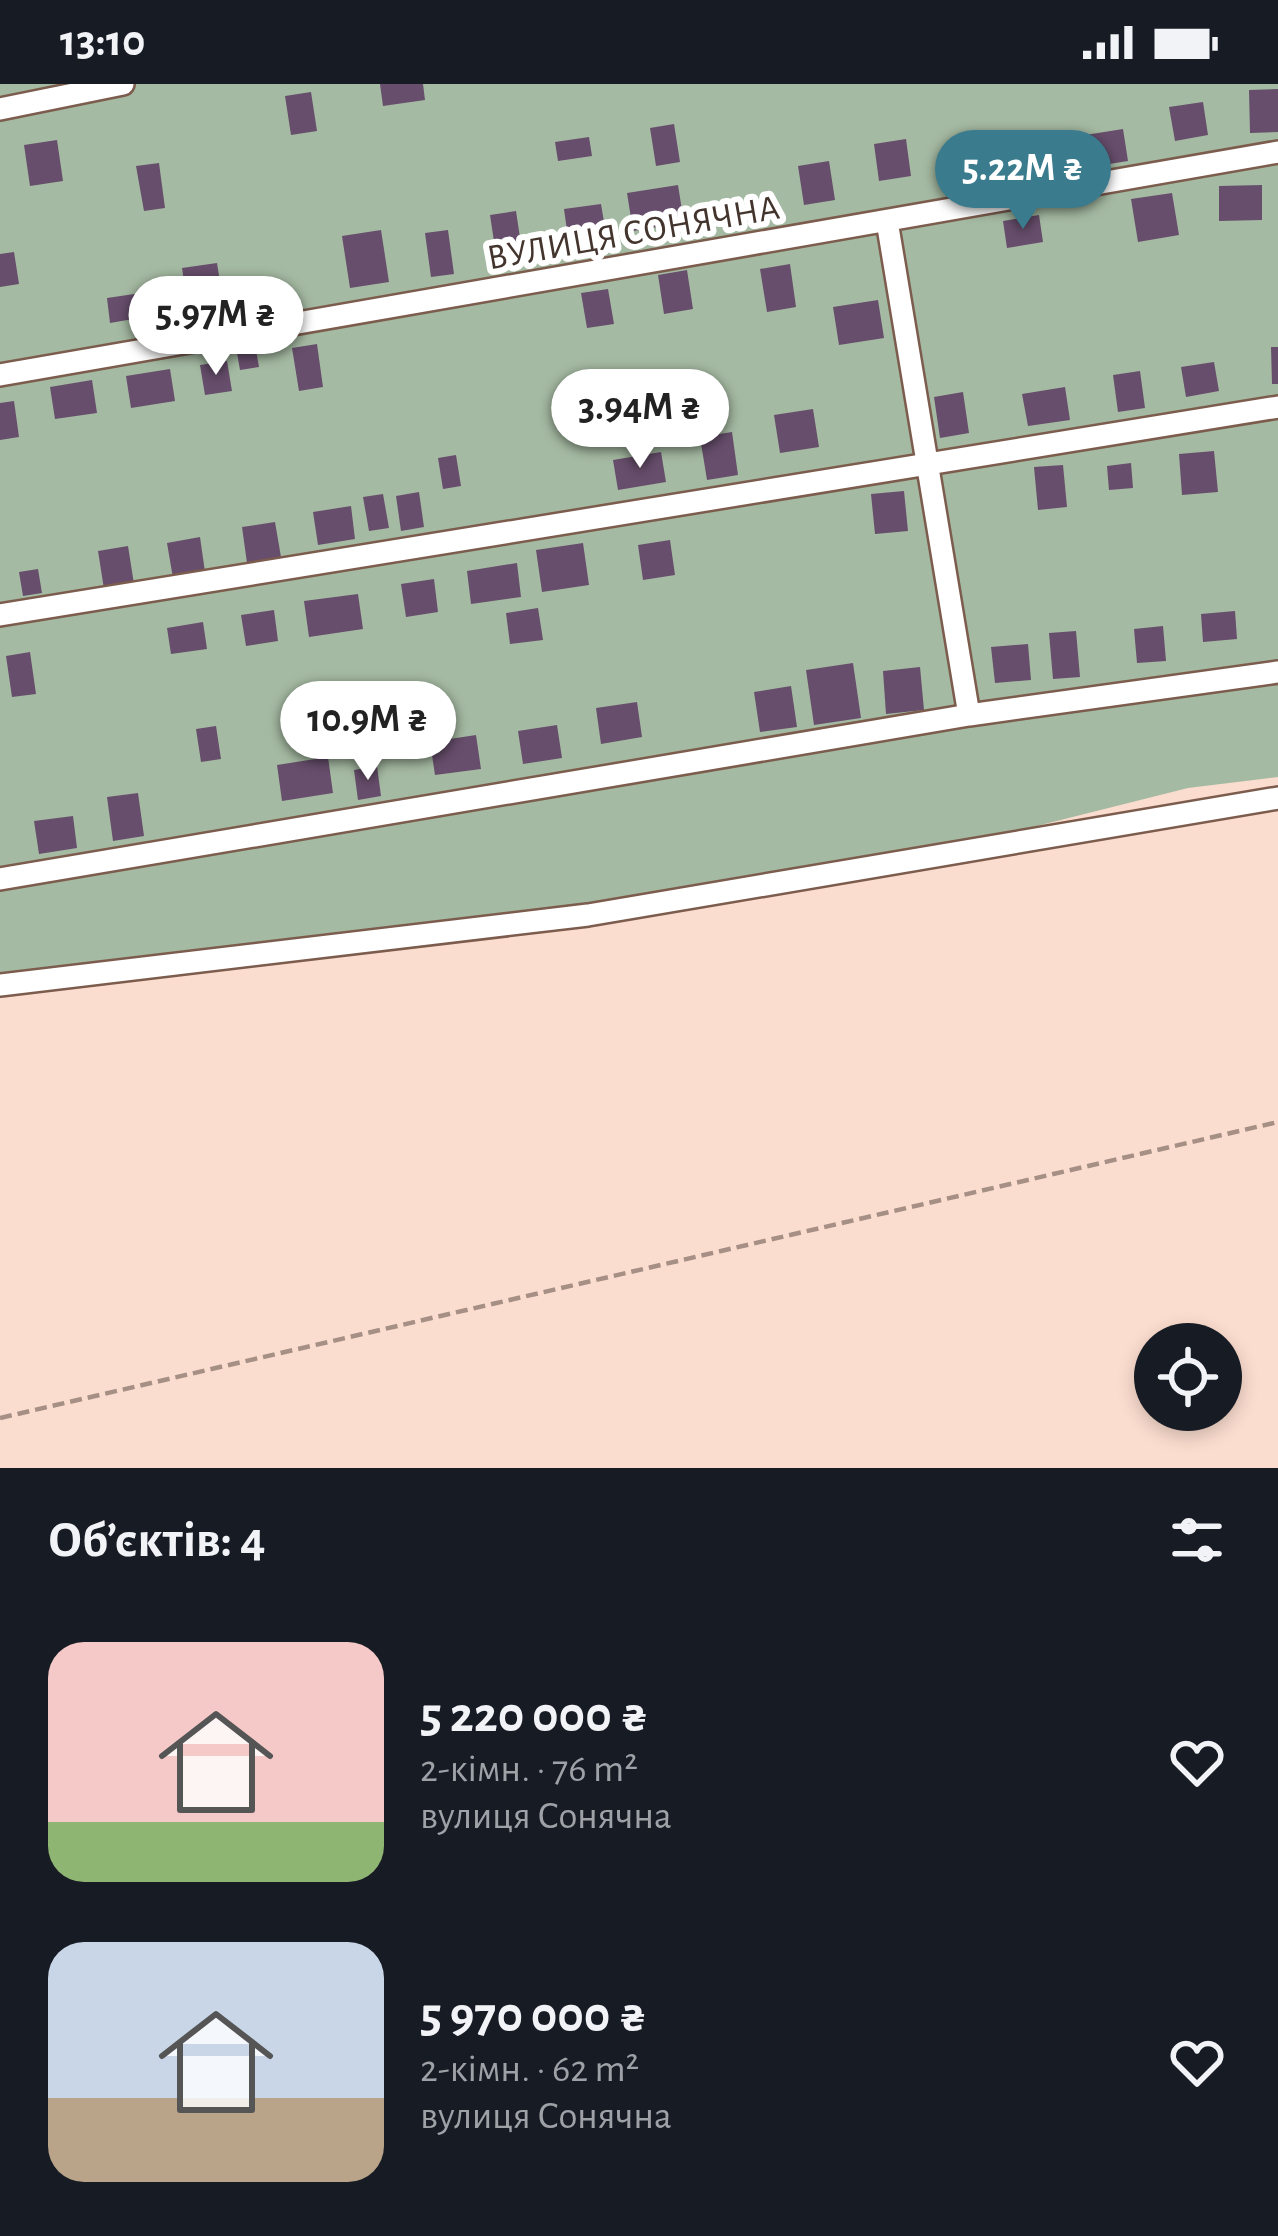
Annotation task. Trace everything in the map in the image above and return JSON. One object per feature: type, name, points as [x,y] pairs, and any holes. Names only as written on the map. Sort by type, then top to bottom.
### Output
[{"type":"street","points":[[0,109],[123,84]]},
{"type":"street","name":"ВУЛИЦЯ СОНЯЧНА","points":[[0,375],[1278,152]]},
{"type":"street","points":[[887,221],[969,715]]},
{"type":"street","points":[[0,615],[1278,407]]},
{"type":"street","points":[[0,879],[969,715],[1278,672]]},
{"type":"street","points":[[0,985],[588,915],[1278,797]]},
{"type":"path","points":[[0,1418],[1278,1122]]},
{"type":"green space","points":[[0,84],[1278,84],[1278,777],[1188,788],[922,855],[588,915],[0,985]]},
{"type":"building","points":[[380,84],[423,84],[425,100],[383,106]]},
{"type":"building","points":[[1278,89],[1278,132],[1250,133],[1249,90]]},
{"type":"building","points":[[311,92],[317,131],[291,135],[285,96]]},
{"type":"building","points":[[1203,102],[1208,135],[1175,141],[1169,107]]},
{"type":"building","points":[[674,124],[680,162],[656,166],[650,128]]},
{"type":"building","points":[[1123,129],[1128,161],[1084,168],[1079,136]]},
{"type":"building","points":[[1035,132],[1036,139],[1057,136],[1062,168],[1037,172],[1038,180],[1018,183],[1012,143],[1019,142],[1018,135]]},
{"type":"building","points":[[589,137],[592,156],[558,161],[555,142]]},
{"type":"building","points":[[906,139],[911,176],[879,181],[874,144]]},
{"type":"building","points":[[57,140],[63,181],[30,186],[24,145]]},
{"type":"building","points":[[982,143],[986,173],[958,177],[957,168],[943,171],[940,151]]},
{"type":"building","points":[[829,161],[835,200],[804,205],[798,166]]},
{"type":"building","points":[[159,163],[165,208],[144,211],[136,166]]},
{"type":"building","points":[[678,185],[684,223],[633,231],[627,193]]},
{"type":"building","points":[[1262,185],[1262,220],[1219,221],[1219,186]]},
{"type":"building","points":[[1172,193],[1179,235],[1138,242],[1131,199]]},
{"type":"building","points":[[601,204],[608,246],[570,252],[564,209]]},
{"type":"building","points":[[516,211],[524,264],[498,268],[490,215]]},
{"type":"building","points":[[1039,215],[1043,242],[1007,248],[1003,221]]},
{"type":"building","points":[[381,230],[389,282],[350,288],[342,236]]},
{"type":"building","points":[[448,230],[454,274],[431,277],[425,233]]},
{"type":"building","points":[[14,252],[19,284],[0,287],[0,254]]},
{"type":"building","points":[[217,263],[225,314],[190,320],[182,268]]},
{"type":"building","points":[[790,264],[796,307],[767,312],[760,269]]},
{"type":"building","points":[[687,270],[693,309],[664,314],[658,275]]},
{"type":"building","points":[[608,289],[614,324],[587,328],[581,293]]},
{"type":"building","points":[[141,293],[145,317],[110,323],[107,298]]},
{"type":"building","points":[[878,300],[884,338],[839,345],[833,307]]},
{"type":"building","points":[[255,344],[259,367],[240,370],[236,347]]},
{"type":"building","points":[[317,344],[323,387],[299,391],[292,348]]},
{"type":"building","points":[[1271,347],[1278,347],[1278,384],[1272,384]]},
{"type":"building","points":[[227,361],[232,391],[205,395],[200,365]]},
{"type":"building","points":[[1214,362],[1219,391],[1186,397],[1181,367]]},
{"type":"building","points":[[170,369],[175,401],[131,408],[126,376]]},
{"type":"building","points":[[1140,371],[1145,408],[1118,412],[1113,375]]},
{"type":"building","points":[[92,380],[97,413],[55,419],[50,387]]},
{"type":"building","points":[[1065,387],[1070,420],[1028,426],[1022,394]]},
{"type":"building","points":[[963,392],[969,433],[940,438],[934,397]]},
{"type":"building","points":[[14,401],[19,437],[0,440],[0,403]]},
{"type":"building","points":[[813,409],[819,447],[780,453],[774,415]]},
{"type":"building","points":[[732,432],[738,475],[707,480],[700,437]]},
{"type":"building","points":[[1214,451],[1218,492],[1182,495],[1179,454]]},
{"type":"building","points":[[661,452],[666,482],[618,490],[613,460]]},
{"type":"building","points":[[456,455],[461,486],[443,489],[438,458]]},
{"type":"building","points":[[1131,463],[1133,488],[1109,490],[1107,466]]},
{"type":"building","points":[[1063,465],[1067,507],[1038,510],[1034,467]]},
{"type":"building","points":[[904,491],[908,531],[875,534],[871,494]]},
{"type":"building","points":[[419,492],[424,527],[401,531],[396,496]]},
{"type":"building","points":[[383,494],[389,528],[369,531],[363,497]]},
{"type":"building","points":[[351,506],[355,539],[318,545],[313,512]]},
{"type":"building","points":[[275,522],[281,557],[247,563],[242,527]]},
{"type":"building","points":[[200,537],[205,572],[173,578],[167,543]]},
{"type":"building","points":[[670,540],[675,575],[643,580],[638,545]]},
{"type":"building","points":[[583,543],[589,585],[542,592],[536,550]]},
{"type":"building","points":[[128,546],[134,584],[104,589],[98,551]]},
{"type":"building","points":[[517,563],[521,597],[471,604],[467,571]]},
{"type":"building","points":[[38,569],[42,593],[23,596],[19,572]]},
{"type":"building","points":[[434,579],[438,612],[406,617],[401,584]]},
{"type":"building","points":[[358,594],[363,629],[309,637],[304,601]]},
{"type":"building","points":[[538,608],[543,640],[510,644],[506,613]]},
{"type":"building","points":[[274,610],[278,641],[246,646],[241,615]]},
{"type":"building","points":[[1235,611],[1237,639],[1203,642],[1201,614]]},
{"type":"building","points":[[203,622],[207,649],[171,654],[167,628]]},
{"type":"building","points":[[1163,626],[1166,661],[1137,663],[1134,629]]},
{"type":"building","points":[[1076,631],[1080,677],[1053,679],[1049,633]]},
{"type":"building","points":[[1028,644],[1031,680],[995,683],[991,647]]},
{"type":"building","points":[[30,652],[36,694],[12,697],[6,656]]},
{"type":"building","points":[[853,663],[861,718],[814,725],[806,670]]},
{"type":"building","points":[[920,667],[924,710],[886,714],[883,671]]},
{"type":"building","points":[[791,686],[797,727],[760,732],[754,692]]},
{"type":"building","points":[[637,702],[642,737],[601,744],[596,708]]},
{"type":"building","points":[[557,725],[562,758],[523,764],[518,731]]},
{"type":"building","points":[[216,726],[221,759],[201,762],[196,729]]},
{"type":"building","points":[[476,735],[481,769],[435,775],[430,742]]},
{"type":"building","points":[[328,757],[333,793],[282,801],[277,765]]},
{"type":"building","points":[[377,766],[381,796],[358,800],[354,770]]},
{"type":"building","points":[[138,793],[144,836],[113,841],[107,797]]},
{"type":"building","points":[[73,816],[77,848],[39,854],[34,821]]}]
